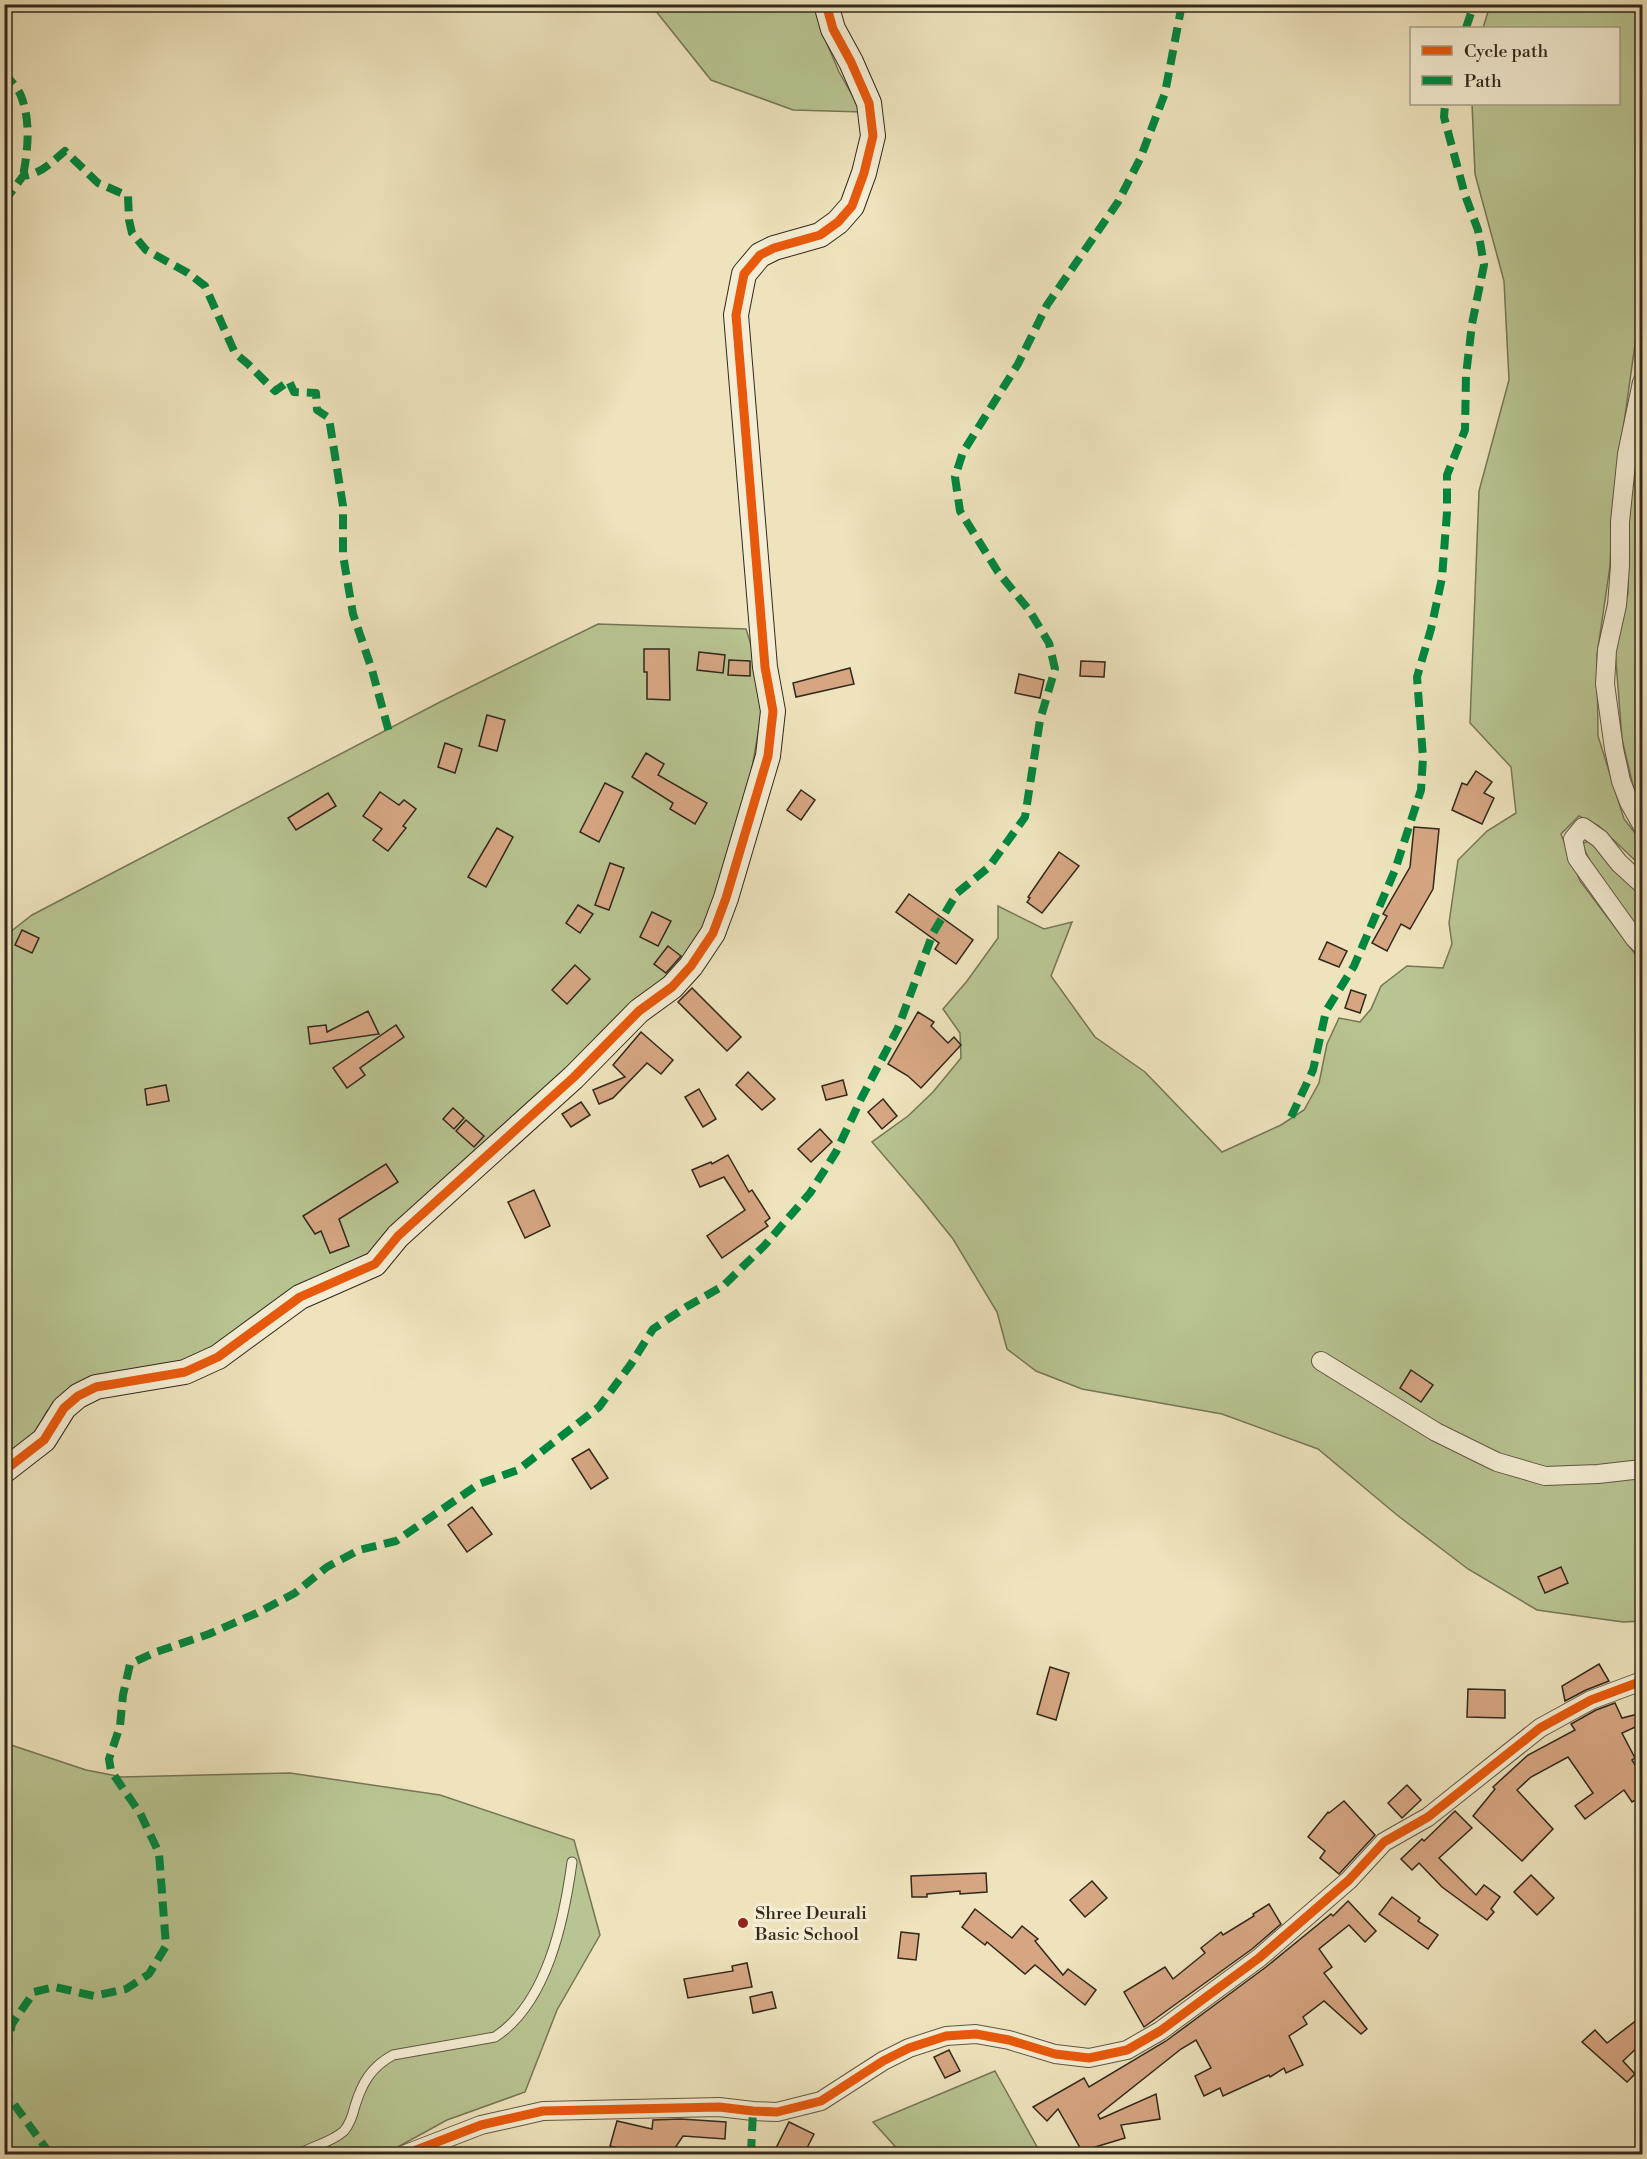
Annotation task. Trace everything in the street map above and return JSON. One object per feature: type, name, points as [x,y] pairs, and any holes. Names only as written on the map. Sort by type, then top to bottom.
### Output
[{"type":"street","points":[[4,1471],[44,1440],[64,1408],[78,1396],[96,1387],[185,1372],[218,1357],[300,1297],[375,1264],[398,1236],[573,1077],[639,1011],[672,987],[691,966],[714,933],[768,756],[773,711],[765,667],[736,315],[744,274],[760,255],[774,248],[820,235],[838,222],[852,206],[864,173],[873,136],[869,103],[833,29],[826,4]]},
{"type":"street","points":[[1642,382],[1627,453],[1620,522],[1617,605],[1607,650],[1605,684],[1621,781],[1629,802],[1642,825]]},
{"type":"street","points":[[1642,884],[1619,863],[1600,838],[1583,827],[1573,839],[1577,858],[1642,946]]},
{"type":"street","points":[[1321,1361],[1436,1432],[1497,1462],[1545,1476],[1598,1474],[1642,1469]]},
{"type":"street","points":[[406,2154],[482,2125],[543,2111],[719,2107],[777,2112],[821,2101],[883,2061],[909,2048],[946,2036],[976,2034],[1009,2040],[1055,2054],[1089,2058],[1127,2050],[1160,2031],[1259,1959],[1349,1880],[1384,1842],[1428,1817],[1540,1728],[1591,1700],[1642,1682]]},
{"type":"lane","points":[[298,2154],[345,2130],[352,2118],[359,2094],[368,2075],[380,2062],[393,2055],[495,2037],[509,2028],[524,2011],[541,1979],[567,1898],[572,1862]]},
{"type":"green space","points":[[651,5],[818,5],[823,34],[839,72],[862,112],[793,110],[711,80]]},
{"type":"green space","points":[[1490,5],[1642,5],[1642,294],[1613,502],[1610,566],[1597,655],[1598,736],[1624,819],[1642,842],[1642,867],[1599,826],[1579,816],[1561,834],[1580,881],[1642,963],[1642,1621],[1623,1622],[1537,1610],[1468,1569],[1397,1515],[1318,1449],[1222,1414],[1082,1389],[1036,1371],[1007,1349],[997,1312],[953,1239],[872,1142],[908,1116],[933,1092],[961,1058],[960,1033],[943,1009],[967,981],[998,938],[998,906],[1044,929],[1072,922],[1051,976],[1095,1037],[1145,1072],[1222,1152],[1281,1125],[1304,1110],[1319,1083],[1327,1044],[1339,1018],[1360,1022],[1371,1009],[1381,986],[1407,966],[1443,968],[1452,944],[1449,923],[1458,860],[1487,831],[1516,813],[1511,767],[1470,723],[1479,491],[1509,380],[1504,281],[1475,174],[1472,105],[1620,105],[1620,27],[1483,27]]},
{"type":"green space","points":[[1642,423],[1642,812],[1635,794],[1622,739],[1615,649],[1628,593],[1629,508]]},
{"type":"green space","points":[[598,624],[746,629],[759,670],[761,716],[744,814],[709,922],[688,959],[602,1031],[572,1065],[370,1255],[207,1354],[75,1388],[47,1411],[33,1438],[5,1460],[5,936],[32,915],[440,702]]},
{"type":"green space","points":[[1590,840],[1635,885],[1642,896],[1642,932],[1594,868],[1582,844]]},
{"type":"green space","points":[[5,1743],[86,1770],[122,1777],[290,1773],[440,1795],[574,1840],[600,1935],[557,2010],[525,2092],[447,2120],[385,2154],[5,2154]]},
{"type":"green space","points":[[995,2071],[1041,2154],[902,2154],[873,2122]]},
{"type":"building","points":[[644,649],[669,649],[670,700],[647,699]]},
{"type":"building","points":[[699,652],[725,655],[723,673],[697,670]]},
{"type":"building","points":[[729,660],[750,661],[750,676],[728,675]]},
{"type":"building","points":[[1081,661],[1105,662],[1104,677],[1080,676]]},
{"type":"building","points":[[850,668],[854,684],[796,697],[793,683]]},
{"type":"building","points":[[1019,674],[1044,680],[1040,698],[1015,693]]},
{"type":"building","points":[[487,715],[505,720],[497,751],[479,746]]},
{"type":"building","points":[[445,743],[462,749],[455,773],[438,767]]},
{"type":"building","points":[[646,753],[664,764],[658,775],[707,803],[695,824],[670,809],[673,803],[632,777]]},
{"type":"building","points":[[1476,771],[1492,782],[1484,793],[1494,798],[1482,824],[1452,810],[1462,783],[1467,785]]},
{"type":"building","points":[[605,783],[623,792],[599,842],[580,832]]},
{"type":"building","points":[[801,790],[815,800],[801,820],[787,810]]},
{"type":"building","points":[[380,792],[399,805],[404,800],[416,809],[403,826],[406,828],[388,851],[373,840],[382,829],[363,816]]},
{"type":"building","points":[[328,793],[336,806],[296,830],[288,818]]},
{"type":"building","points":[[1414,827],[1439,829],[1433,889],[1410,929],[1401,924],[1387,951],[1372,943],[1387,916],[1383,914],[1410,867]]},
{"type":"building","points":[[497,828],[513,837],[486,887],[468,877]]},
{"type":"building","points":[[1059,852],[1079,866],[1042,913],[1027,902],[1030,898],[1028,897]]},
{"type":"building","points":[[610,863],[624,868],[609,910],[595,905]]},
{"type":"building","points":[[909,894],[973,940],[956,964],[935,949],[939,943],[896,912]]},
{"type":"building","points":[[578,905],[593,914],[580,933],[566,923]]},
{"type":"building","points":[[652,912],[671,921],[658,946],[640,937]]},
{"type":"building","points":[[22,930],[39,938],[32,953],[15,945]]},
{"type":"building","points":[[1327,942],[1347,951],[1339,967],[1319,959]]},
{"type":"building","points":[[668,946],[681,956],[666,973],[654,964]]},
{"type":"building","points":[[575,965],[590,979],[567,1004],[552,990]]},
{"type":"building","points":[[692,988],[741,1037],[727,1051],[678,1002]]},
{"type":"building","points":[[1351,990],[1366,995],[1360,1013],[1345,1008]]},
{"type":"building","points":[[368,1011],[379,1034],[310,1044],[308,1027],[326,1025],[327,1032]]},
{"type":"building","points":[[918,1012],[934,1022],[931,1026],[948,1043],[954,1037],[961,1045],[921,1088],[908,1076],[888,1064]]},
{"type":"building","points":[[396,1025],[404,1037],[360,1068],[365,1075],[347,1088],[333,1068]]},
{"type":"building","points":[[641,1032],[673,1060],[661,1074],[647,1063],[613,1098],[599,1104],[593,1090],[625,1077],[613,1065]]},
{"type":"building","points":[[748,1072],[775,1099],[762,1110],[736,1085]]},
{"type":"building","points":[[843,1080],[847,1095],[826,1100],[822,1086]]},
{"type":"building","points":[[166,1085],[169,1101],[147,1105],[145,1089]]},
{"type":"building","points":[[699,1089],[716,1119],[703,1127],[685,1097]]},
{"type":"building","points":[[883,1099],[897,1116],[882,1129],[868,1112]]},
{"type":"building","points":[[581,1102],[590,1115],[571,1127],[562,1114]]},
{"type":"building","points":[[453,1108],[464,1118],[454,1129],[443,1119]]},
{"type":"building","points":[[466,1120],[484,1136],[474,1147],[456,1131]]},
{"type":"building","points":[[820,1129],[832,1142],[811,1162],[798,1149]]},
{"type":"building","points":[[728,1155],[749,1192],[752,1190],[770,1218],[765,1222],[768,1226],[722,1258],[707,1236],[745,1210],[724,1177],[700,1187],[692,1170],[711,1162],[712,1164]]},
{"type":"building","points":[[386,1164],[398,1182],[339,1219],[349,1246],[330,1253],[321,1231],[315,1234],[303,1216]]},
{"type":"building","points":[[534,1190],[550,1226],[525,1238],[508,1202]]},
{"type":"building","points":[[1411,1370],[1433,1385],[1421,1402],[1400,1388]]},
{"type":"building","points":[[589,1449],[608,1478],[591,1489],[572,1459]]},
{"type":"building","points":[[472,1507],[492,1534],[467,1552],[448,1525]]},
{"type":"building","points":[[1561,1567],[1568,1583],[1545,1593],[1538,1577]]},
{"type":"building","points":[[1599,1664],[1609,1681],[1565,1701],[1562,1686]]},
{"type":"building","points":[[1050,1667],[1069,1673],[1056,1720],[1037,1714]]},
{"type":"building","points":[[1468,1689],[1505,1690],[1505,1718],[1467,1717]]},
{"type":"building","points":[[1615,1703],[1622,1718],[1642,1713],[1642,1724],[1622,1733],[1635,1758],[1632,1760],[1642,1776],[1642,1796],[1632,1802],[1624,1790],[1585,1819],[1575,1806],[1593,1793],[1568,1757],[1531,1777],[1517,1790],[1553,1829],[1522,1861],[1473,1816],[1495,1789],[1493,1787],[1528,1755],[1575,1730],[1571,1724],[1596,1710]]},
{"type":"building","points":[[1407,1785],[1421,1800],[1402,1818],[1388,1803]]},
{"type":"building","points":[[1344,1801],[1375,1835],[1339,1874],[1320,1858],[1325,1851],[1308,1837],[1328,1812]]},
{"type":"building","points":[[1455,1811],[1472,1828],[1439,1858],[1476,1895],[1484,1885],[1500,1897],[1491,1909],[1494,1912],[1487,1920],[1442,1887],[1419,1863],[1412,1870],[1401,1859],[1422,1839],[1424,1841]]},
{"type":"building","points":[[986,1873],[987,1892],[960,1894],[960,1891],[927,1894],[927,1897],[912,1897],[911,1876]]},
{"type":"building","points":[[1531,1875],[1554,1898],[1537,1915],[1514,1892]]},
{"type":"building","points":[[1092,1881],[1107,1898],[1085,1917],[1070,1900]]},
{"type":"building","points":[[1392,1897],[1420,1918],[1418,1921],[1438,1935],[1428,1949],[1379,1914]]},
{"type":"building","points":[[1348,1901],[1376,1931],[1365,1942],[1349,1925],[1319,1949],[1332,1967],[1324,1973],[1367,2029],[1361,2034],[1324,2001],[1303,2017],[1307,2024],[1289,2036],[1303,2065],[1286,2073],[1284,2068],[1270,2077],[1269,2075],[1223,2096],[1220,2088],[1204,2096],[1195,2076],[1211,2068],[1196,2040],[1181,2049],[1098,2115],[1100,2119],[1156,2094],[1160,2119],[1121,2125],[1125,2138],[1082,2151],[1058,2109],[1047,2121],[1033,2107],[1084,2078],[1089,2087],[1166,2041],[1266,1967],[1331,1914],[1333,1916]]},
{"type":"building","points":[[1269,1904],[1281,1924],[1252,1949],[1144,2027],[1124,1992],[1165,1967],[1173,1979],[1205,1953],[1201,1948],[1221,1932],[1223,1935]]},
{"type":"building","points":[[975,1909],[1012,1938],[1022,1926],[1038,1939],[1035,1941],[1063,1975],[1068,1969],[1096,1990],[1085,2005],[1035,1965],[1025,1974],[987,1942],[985,1945],[962,1927]]},
{"type":"building","points":[[901,1932],[919,1934],[916,1960],[898,1958]]},
{"type":"building","points":[[747,1963],[752,1987],[688,1998],[684,1979],[733,1971],[732,1966]]},
{"type":"building","points":[[772,1992],[776,2008],[753,2013],[750,1997]]},
{"type":"building","points":[[1642,2016],[1642,2043],[1623,2061],[1635,2074],[1627,2082],[1582,2042],[1595,2030],[1607,2043]]},
{"type":"building","points":[[949,2050],[960,2071],[945,2078],[934,2057]]},
{"type":"building","points":[[653,2120],[726,2122],[725,2139],[683,2136],[671,2154],[642,2154],[610,2146],[617,2121],[652,2129]]},
{"type":"building","points":[[789,2122],[814,2134],[804,2154],[773,2154]]},
{"type":"marked path","points":[[50,2154],[6,2093],[5,2058],[12,2024],[34,1992],[55,1987],[94,1996],[126,1989],[149,1974],[166,1946],[159,1853],[140,1813],[111,1771],[109,1759],[120,1726],[123,1695],[130,1664],[257,1613],[295,1593],[327,1567],[359,1550],[396,1541],[479,1484],[518,1470],[599,1407],[631,1364],[653,1329],[723,1286],[764,1246],[810,1193],[836,1152],[898,1028],[933,933],[957,893],[989,867],[1025,817],[1040,720],[1055,669],[1049,643],[1029,610],[998,572],[960,511],[955,477],[963,452],[1018,364],[1047,305],[1118,202],[1140,159],[1165,93],[1182,4]]},
{"type":"marked path","points":[[1466,27],[1474,4]]},
{"type":"marked path","points":[[4,73],[20,93],[26,115],[27,146],[23,176]]},
{"type":"marked path","points":[[1291,1117],[1313,1070],[1326,1011],[1354,966],[1395,870],[1421,790],[1423,758],[1417,677],[1431,629],[1442,578],[1447,475],[1465,430],[1466,375],[1472,324],[1484,265],[1478,230],[1465,195],[1444,117],[1445,105]]},
{"type":"marked path","points":[[4,202],[23,176],[41,170],[65,151],[98,183],[128,196],[132,233],[146,250],[188,273],[205,286],[235,353],[275,391],[289,381],[294,392],[316,393],[317,410],[329,418],[343,506],[343,555],[353,614],[372,670],[389,732]]},
{"type":"marked path","points":[[751,2154],[753,2111]]},
{"type":"cycle path","points":[[4,1471],[44,1440],[64,1408],[78,1396],[96,1387],[185,1372],[218,1357],[300,1297],[375,1264],[398,1236],[574,1077],[639,1011],[672,987],[691,966],[713,933],[726,898],[768,756],[773,711],[765,667],[736,315],[744,274],[760,255],[774,248],[820,235],[838,222],[852,206],[864,173],[873,136],[869,103],[833,29],[826,4]]},
{"type":"cycle path","points":[[406,2154],[481,2125],[543,2111],[719,2107],[777,2112],[821,2101],[883,2061],[909,2048],[946,2036],[976,2034],[1009,2040],[1055,2054],[1089,2058],[1127,2050],[1160,2031],[1259,1958],[1349,1880],[1384,1842],[1428,1817],[1540,1728],[1591,1700],[1642,1681]]},
{"type":"place","name":"Shree Deurali Basic School","points":[[743,1923]]}]
